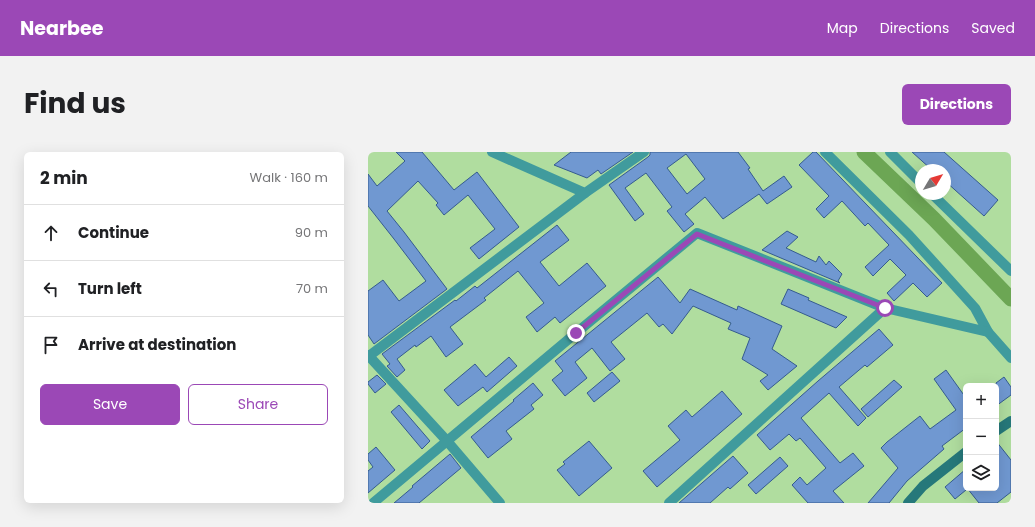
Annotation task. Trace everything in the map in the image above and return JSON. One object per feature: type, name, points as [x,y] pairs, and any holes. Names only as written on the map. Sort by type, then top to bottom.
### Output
[{"type":"main road","points":[[999,429],[1011,421]]},
{"type":"main road","points":[[908,503],[923,486],[963,454]]},
{"type":"street","points":[[492,152],[585,193]]},
{"type":"street","points":[[500,503],[446,441],[368,356],[585,193],[644,152]]},
{"type":"street","points":[[825,152],[909,235],[975,308],[988,332],[1011,358]]},
{"type":"street","points":[[890,152],[915,177]]},
{"type":"street","points":[[938,200],[1011,271]]},
{"type":"street","points":[[373,503],[697,234],[885,308],[988,332]]},
{"type":"street","points":[[669,503],[885,308]]},
{"type":"building","points":[[396,152],[422,152],[454,190],[477,172],[519,227],[479,259],[470,248],[495,229],[468,195],[444,215],[436,205],[438,203],[418,181],[387,211],[447,289],[374,344],[368,335],[368,291],[383,280],[399,301],[426,281],[368,206],[368,174],[377,186],[405,161]]},
{"type":"building","points":[[571,152],[633,152],[601,174],[598,170],[587,178],[554,165]]},
{"type":"building","points":[[650,152],[738,152],[750,168],[748,169],[763,191],[784,176],[792,187],[767,204],[759,194],[723,219],[705,197],[685,214],[694,224],[684,232],[667,211],[672,207],[646,173],[625,188],[644,214],[635,221],[609,185],[650,155]],"holes":[[[686,154],[705,179],[687,194],[667,168]]]},
{"type":"building","points":[[813,152],[816,152],[942,283],[927,297],[913,283],[894,301],[887,293],[906,275],[890,259],[873,276],[865,267],[889,245],[868,223],[865,226],[842,201],[824,218],[816,209],[829,196],[799,165]]},
{"type":"building","points":[[912,152],[944,152],[998,200],[984,216],[951,186],[951,164],[925,164]]},
{"type":"building","points":[[557,225],[569,240],[540,262],[559,286],[587,263],[606,286],[560,323],[555,317],[537,332],[526,317],[544,303],[518,271],[484,298],[486,300],[450,327],[463,344],[446,357],[431,336],[416,347],[415,345],[397,359],[405,370],[397,377],[387,366],[390,364],[382,354],[475,286],[477,288]]},
{"type":"building","points":[[787,231],[798,237],[786,248],[816,262],[819,256],[826,265],[829,261],[842,274],[838,281],[840,283],[762,250]]},
{"type":"building","points":[[658,277],[680,303],[690,289],[737,310],[738,306],[782,326],[772,349],[797,366],[768,390],[760,381],[768,375],[742,359],[750,338],[728,329],[731,323],[693,306],[672,334],[663,324],[659,327],[647,313],[611,342],[625,359],[610,371],[592,348],[575,362],[587,378],[565,396],[552,380],[563,371],[555,361]]},
{"type":"building","points":[[788,289],[809,298],[808,300],[847,317],[836,328],[781,304]]},
{"type":"building","points":[[879,329],[893,345],[867,367],[865,365],[839,387],[866,418],[858,426],[829,393],[801,418],[840,463],[853,453],[864,466],[833,491],[844,503],[808,503],[792,485],[800,477],[807,485],[826,468],[800,438],[796,441],[789,434],[770,450],[757,435]]},
{"type":"building","points":[[509,357],[517,366],[487,392],[483,387],[458,406],[444,390],[475,364],[486,377]]},
{"type":"building","points":[[946,370],[963,394],[963,430],[942,446],[944,449],[907,481],[889,503],[868,503],[898,468],[881,448],[920,416],[930,429],[956,410],[934,379]]},
{"type":"building","points":[[612,372],[620,381],[594,402],[587,393]]},
{"type":"building","points":[[377,375],[386,384],[375,393],[368,382]]},
{"type":"building","points":[[1004,377],[1011,387],[1011,395],[999,404],[999,383],[996,383]]},
{"type":"building","points":[[894,380],[902,387],[868,417],[861,409]]},
{"type":"building","points":[[533,383],[543,395],[531,405],[534,409],[506,431],[512,439],[488,458],[471,437]]},
{"type":"building","points":[[722,391],[742,414],[657,487],[643,471],[680,440],[668,426],[686,410],[692,417]]},
{"type":"building","points":[[399,405],[430,441],[422,449],[391,412]]},
{"type":"building","points":[[589,441],[612,468],[579,496],[557,470],[565,464],[563,462]]},
{"type":"building","points":[[999,445],[1011,460],[1011,492],[997,503],[979,503],[969,491],[999,491]]},
{"type":"building","points":[[376,447],[395,470],[368,493],[368,471],[373,467],[368,460],[368,454]]},
{"type":"building","points":[[450,454],[461,468],[419,503],[394,503],[413,487],[412,486]]},
{"type":"building","points":[[733,456],[748,473],[730,489],[728,487],[710,503],[679,503]]},
{"type":"building","points":[[780,457],[788,466],[756,494],[748,485]]},
{"type":"building","points":[[963,472],[963,491],[965,491],[955,499],[945,487]]},
{"type":"waterway","points":[[864,152],[934,219],[1011,299]]},
{"type":"route","points":[[576,333],[697,234],[885,308]]}]
